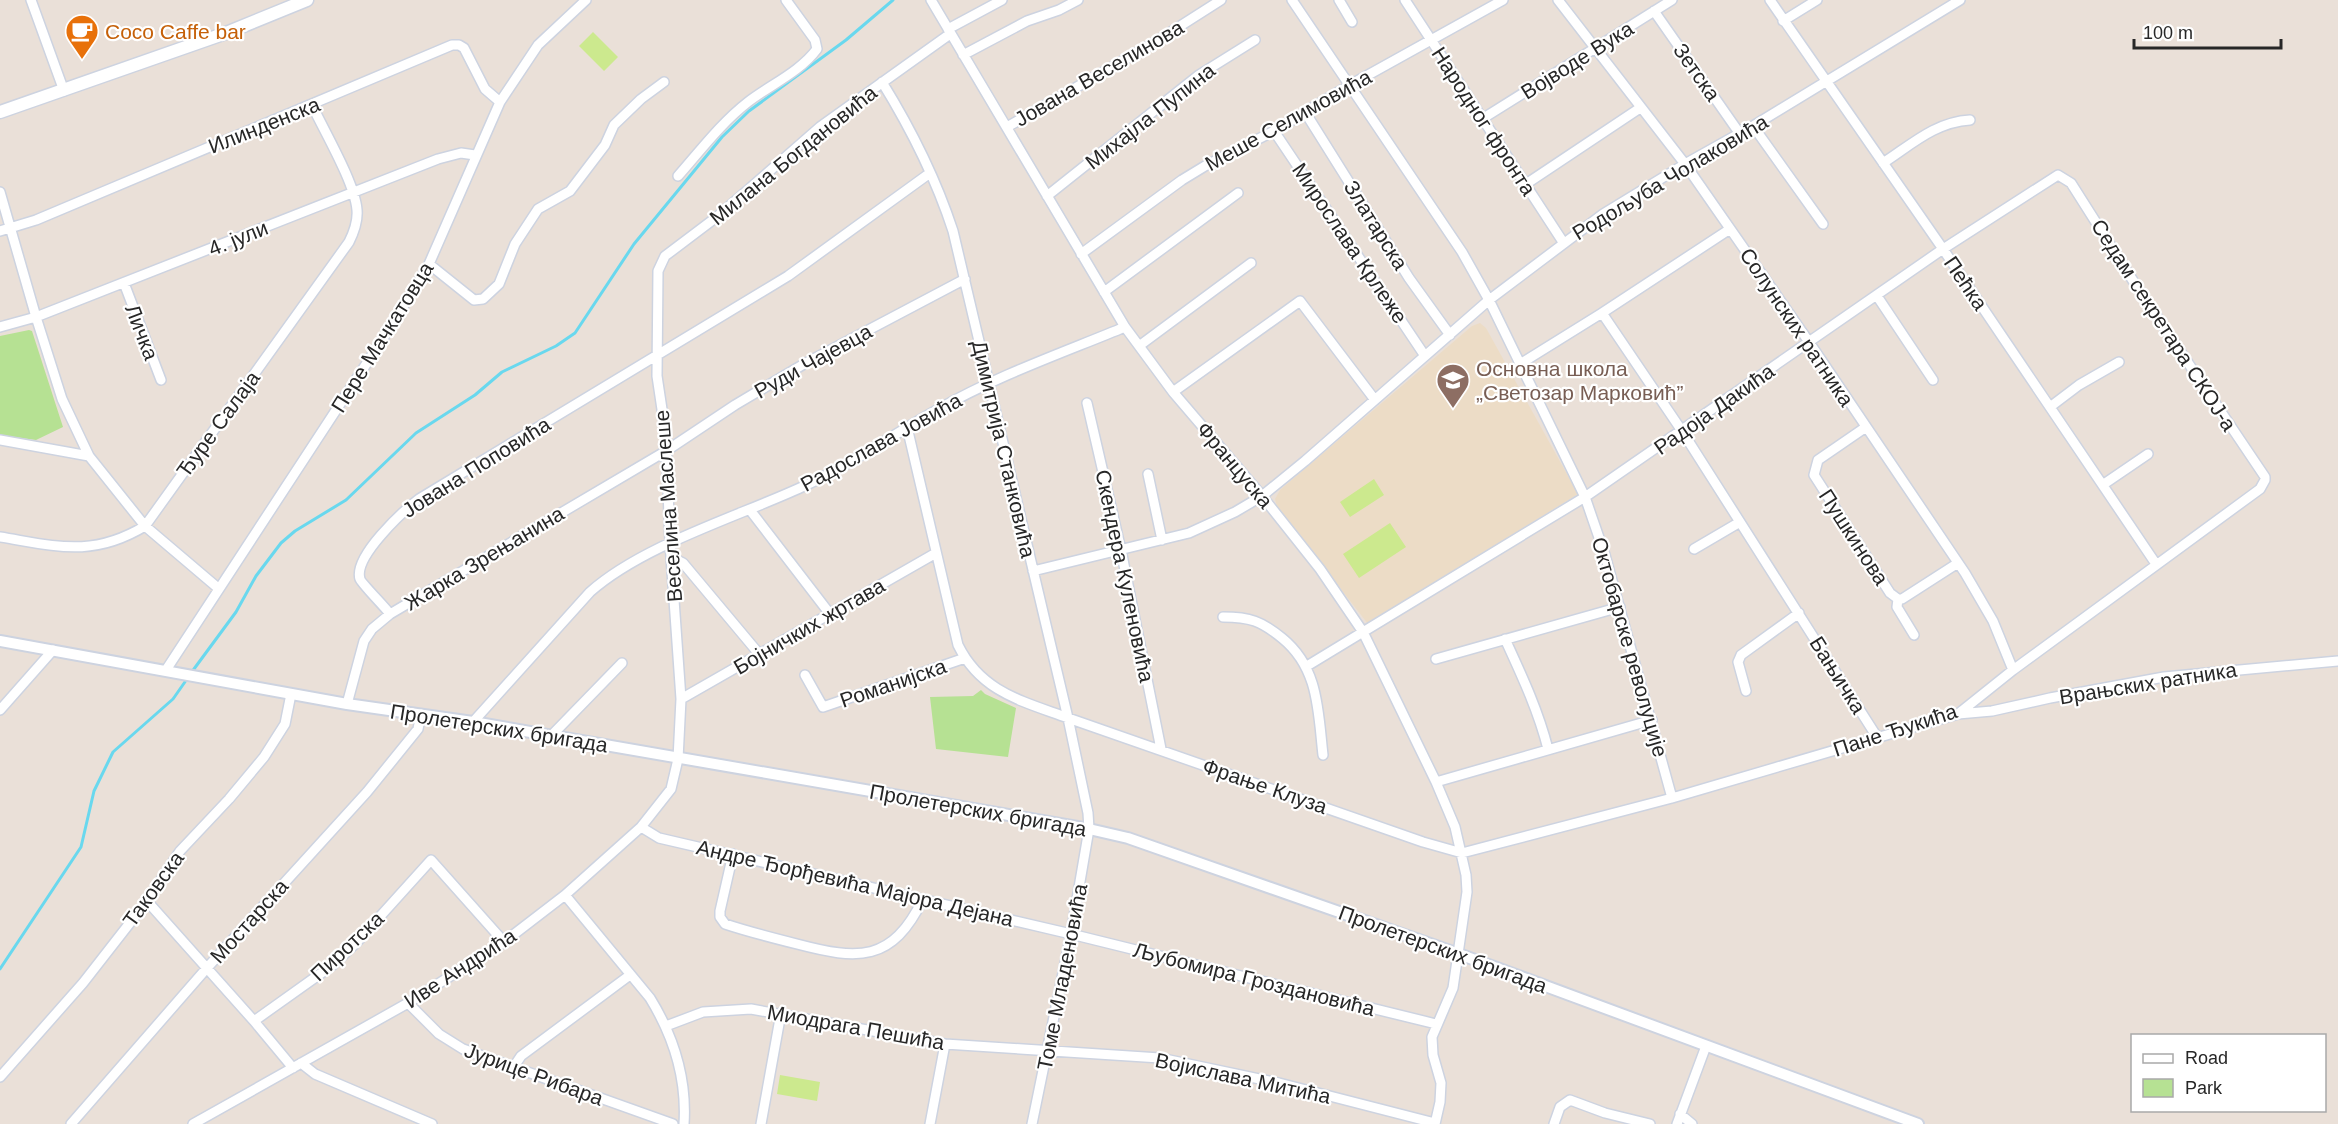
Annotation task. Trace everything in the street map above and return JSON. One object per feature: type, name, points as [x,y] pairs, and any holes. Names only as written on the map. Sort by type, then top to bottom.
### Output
[{"type":"main road","points":[[0,112],[226,33],[307,0]]},
{"type":"street","points":[[31,0],[64,91]]},
{"type":"street","name":"Пере Мачкатовца","points":[[170,671],[218,588],[395,320],[429,264],[500,102],[538,45],[586,0]]},
{"type":"street","points":[[678,176],[728,120],[747,103],[789,74],[817,49],[815,40],[786,0]]},
{"type":"street","name":"Француска","points":[[931,0],[1125,327],[1173,393],[1262,496],[1320,569],[1363,632],[1436,782],[1455,827],[1462,853],[1467,892],[1459,954],[1450,1000],[1436,1024]]},
{"type":"street","name":"Милана Богдановића","points":[[665,255],[718,216],[820,127],[949,31],[1002,0]]},
{"type":"street","points":[[963,55],[1027,21],[1059,10],[1078,0]]},
{"type":"street","name":"Јована Веселинова","points":[[1007,127],[1152,44],[1221,0]]},
{"type":"street","points":[[1292,0],[1462,252],[1490,300]]},
{"type":"street","points":[[1339,0],[1352,22]]},
{"type":"street","name":"Народног фронта","points":[[1404,0],[1563,242]]},
{"type":"street","name":"Меше Селимовића","points":[[1081,254],[1182,180],[1274,131],[1350,85],[1503,0]]},
{"type":"street","name":"Солунских ратника","points":[[1558,0],[1594,50],[1685,164],[1809,342],[1958,563],[1993,621],[2013,670]]},
{"type":"street","name":"Војводе Вука","points":[[1482,119],[1671,0]]},
{"type":"street","name":"Пећка","points":[[1770,0],[2104,484],[2156,564]]},
{"type":"street","points":[[1784,21],[1817,0]]},
{"type":"street","name":"Родољуба Чолаковића","points":[[1033,571],[1189,533],[1210,525],[1262,496],[1490,300],[1563,242],[1685,164],[1754,126],[1960,0]]},
{"type":"street","name":"Зетска","points":[[1654,11],[1740,134]]},
{"type":"street","name":"Михајла Пупина","points":[[1047,196],[1198,75],[1255,39]]},
{"type":"street","name":"Илинденска","points":[[5,230],[456,44],[467,52],[485,89],[500,102]]},
{"type":"street","points":[[429,264],[474,300],[483,299],[499,284],[515,244],[538,209],[570,191],[605,145],[614,125],[641,99],[664,82]]},
{"type":"street","name":"Димитрија Станковића","points":[[882,82],[941,193],[965,279],[1068,718],[1088,813],[1089,829]]},
{"type":"street","name":"Ђуре Салаја","points":[[0,537],[68,548],[88,548],[127,537],[145,526],[349,242],[357,218],[353,192],[312,105]]},
{"type":"street","points":[[1526,184],[1640,108]]},
{"type":"street","name":"Златарска","points":[[1305,112],[1409,278],[1450,335]]},
{"type":"street","points":[[1883,163],[1938,127],[1955,121],[1970,120]]},
{"type":"street","points":[[1754,126],[1823,224]]},
{"type":"street","name":"Мирослава Крлеже","points":[[1274,131],[1425,356]]},
{"type":"street","name":"4. јули","points":[[0,327],[36,317],[453,154],[476,155]]},
{"type":"street","points":[[658,355],[789,276],[930,173]]},
{"type":"street","name":"Радоја Дакића","points":[[1307,666],[1585,497],[1943,249],[2058,175]]},
{"type":"street","name":"Седам секретара СКОЈ-а","points":[[2058,175],[2071,183],[2192,372],[2264,473],[2265,480]]},
{"type":"street","points":[[0,192],[5,230],[62,399],[89,456],[145,526],[218,588]]},
{"type":"street","points":[[1104,292],[1238,193]]},
{"type":"street","points":[[1520,364],[1730,229]]},
{"type":"street","name":"Веселина Маслеше","points":[[665,255],[658,271],[657,376],[664,418],[681,699],[678,759]]},
{"type":"street","points":[[1139,346],[1251,263]]},
{"type":"street","name":"Руди Чајевца","points":[[666,451],[735,405],[804,364],[965,279]]},
{"type":"street","name":"Личка","points":[[124,283],[161,380]]},
{"type":"street","points":[[1877,296],[1933,380]]},
{"type":"street","name":"Октобарске револуције","points":[[1490,300],[1585,497],[1605,555],[1672,798]]},
{"type":"street","points":[[1173,393],[1300,302],[1375,400]]},
{"type":"street","name":"Бањичка","points":[[1602,313],[1682,431],[1877,736]]},
{"type":"street","name":"Радослава Јовића","points":[[473,722],[590,592],[626,567],[670,543],[805,486],[907,427],[989,384],[1125,327]]},
{"type":"street","name":"Јована Поповића","points":[[390,614],[379,599],[362,583],[359,575],[361,567],[374,546],[399,514],[419,499],[658,355]]},
{"type":"street","points":[[2050,407],[2079,385],[2119,362]]},
{"type":"street","name":"Скендера Куленовића","points":[[1087,403],[1121,550],[1161,749]]},
{"type":"street","points":[[907,427],[958,645],[964,658]]},
{"type":"street","name":"Пушкинова","points":[[1866,427],[1818,460],[1814,475],[1884,584],[1898,599]]},
{"type":"street","points":[[0,440],[89,456]]},
{"type":"street","name":"Жарка Зрењанина","points":[[347,704],[364,640],[372,629],[390,614],[666,451]]},
{"type":"street","points":[[2104,484],[2148,454]]},
{"type":"street","points":[[1148,474],[1162,540]]},
{"type":"street","name":"Пане Ђукића","points":[[1462,853],[1672,798],[1958,714],[2013,670],[2260,489],[2265,480]]},
{"type":"street","points":[[750,510],[830,614]]},
{"type":"street","points":[[1694,549],[1740,522]]},
{"type":"street","name":"Бојничких жртава","points":[[681,699],[936,553]]},
{"type":"street","points":[[671,557],[682,562],[760,655]]},
{"type":"street","name":"Пушкинова","points":[[1898,599],[1906,597],[1958,563]]},
{"type":"street","name":"Пушкинова","points":[[1898,599],[1897,607],[1914,635]]},
{"type":"street","points":[[1436,659],[1620,607]]},
{"type":"street","name":"Бањичка","points":[[1746,691],[1738,662],[1741,655],[1799,613]]},
{"type":"street","points":[[1223,616],[1243,617],[1265,624],[1291,645],[1307,666],[1317,702],[1323,755]]},
{"type":"street","points":[[1505,639],[1530,691],[1548,749]]},
{"type":"street","name":"Пролетерских бригада","points":[[0,640],[347,704],[473,722],[1089,829],[1128,838],[1459,954],[1918,1124]]},
{"type":"street","points":[[0,710],[53,650]]},
{"type":"street","name":"Фрање Клуза","points":[[964,658],[985,681],[1013,698],[1412,838],[1462,853]]},
{"type":"street","name":"Романијска","points":[[805,675],[823,707],[964,658]]},
{"type":"street","name":"Врањских ратника","points":[[1958,714],[1983,712],[2164,677],[2338,661]]},
{"type":"street","points":[[551,736],[622,663]]},
{"type":"street","name":"Таковска","points":[[0,1077],[83,982],[147,901],[180,850],[229,799],[264,757],[285,724],[291,694]]},
{"type":"street","points":[[1980,696],[1979,705],[1983,712]]},
{"type":"street","name":"Мостарска","points":[[71,1124],[206,969],[367,792],[418,729],[421,714]]},
{"type":"street","points":[[1436,782],[1652,720]]},
{"type":"street","name":"Иве Андрића","points":[[193,1124],[408,1003],[504,942],[565,895],[641,827],[671,789],[678,759]]},
{"type":"street","name":"Андре Ђорђевића Мајора Дејана","points":[[641,827],[659,838],[1071,934]]},
{"type":"street","name":"Томе Младеновића","points":[[1032,1124],[1071,934],[1089,829]]},
{"type":"street","points":[[732,854],[720,911],[725,924],[830,953],[861,954],[886,946],[911,921],[923,899]]},
{"type":"street","name":"Пиротска","points":[[254,1021],[334,964],[357,942],[431,860],[504,942]]},
{"type":"street","points":[[565,895],[650,998],[666,1026],[680,1066],[685,1103],[684,1124]]},
{"type":"street","points":[[147,901],[206,969],[297,1066],[429,1124]]},
{"type":"street","name":"Љубомира Гроздановића","points":[[1071,934],[1436,1024]]},
{"type":"street","points":[[513,1068],[521,1056],[630,975]]},
{"type":"street","name":"Јурице Рибара","points":[[408,1003],[422,1020],[455,1044],[513,1068],[673,1124]]},
{"type":"street","name":"Миодрага Пешића","points":[[666,1026],[703,1012],[751,1009],[945,1044],[1048,1051]]},
{"type":"street","points":[[760,1124],[781,1013]]},
{"type":"street","points":[[1435,1123],[1441,1090],[1433,1055],[1432,1037],[1436,1024]]},
{"type":"street","points":[[930,1124],[945,1044]]},
{"type":"street","points":[[1692,1124],[1679,1119],[1706,1046]]},
{"type":"street","name":"Војислава Митића","points":[[1048,1051],[1160,1058],[1280,1083],[1435,1123]]},
{"type":"street","points":[[1554,1124],[1560,1107],[1570,1100],[1605,1113],[1650,1124]]},
{"type":"shaded area","name":"Основна школа „Светозар Марковић”","points":[[1480,323],[1486,328],[1578,494],[1368,624],[1277,507],[1275,499],[1280,490],[1472,326]]},
{"type":"green space","points":[[593,32],[618,57],[604,71],[579,46]]},
{"type":"green space","points":[[32,331],[63,427],[36,440],[0,435],[0,336]]},
{"type":"green space","points":[[1374,479],[1384,495],[1350,517],[1340,502]]},
{"type":"green space","points":[[1390,523],[1406,547],[1359,578],[1343,554]]},
{"type":"green space","points":[[981,690],[1016,708],[1008,757],[936,749],[930,697],[973,696]]},
{"type":"green space","points":[[780,1075],[820,1082],[817,1101],[777,1094]]},
{"type":"waterway","points":[[191,673],[236,612],[256,576],[281,543],[295,531],[346,500],[416,433],[475,395],[502,372],[556,346],[575,333],[634,244],[722,137],[749,111],[846,40],[893,0]]},
{"type":"waterway","points":[[0,969],[81,847],[94,791],[113,752],[173,699],[187,679]]},
{"type":"place","name":"Coco Caffe bar","points":[[82,60]]},
{"type":"place","name":"Основна школа „Светозар Марковић”","points":[[1453,409]]}]
